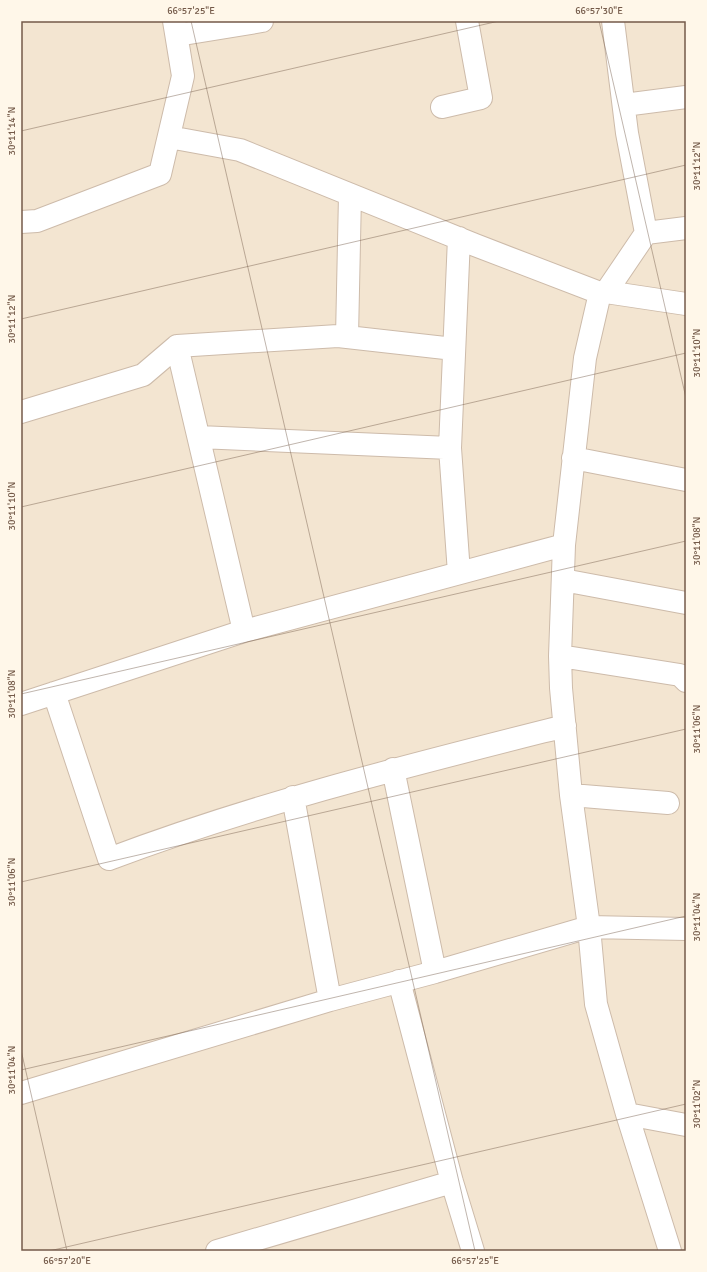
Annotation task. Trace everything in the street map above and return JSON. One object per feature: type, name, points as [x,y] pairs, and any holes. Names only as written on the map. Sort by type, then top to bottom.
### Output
[{"type":"street","points":[[21,222],[37,221],[160,174],[183,76],[176,28],[262,21]]},
{"type":"street","points":[[442,107],[481,98],[467,21]]},
{"type":"street","points":[[613,21],[627,133],[646,233]]},
{"type":"street","points":[[624,105],[686,97]]},
{"type":"street","points":[[168,137],[240,150],[459,238],[603,292],[686,304]]},
{"type":"street","points":[[347,338],[350,195]]},
{"type":"street","points":[[670,1251],[627,1114],[596,1004],[589,927],[571,795],[560,688],[560,656],[564,545],[573,458],[585,358],[603,292],[646,233],[686,228]]},
{"type":"street","points":[[459,238],[450,448],[459,574]]},
{"type":"street","points":[[21,412],[144,375],[178,346],[338,336],[454,349]]},
{"type":"street","points":[[178,346],[244,630]]},
{"type":"street","points":[[199,437],[450,448]]},
{"type":"street","points":[[573,458],[686,480]]},
{"type":"street","points":[[21,704],[244,630],[564,545]]},
{"type":"street","points":[[563,580],[686,603]]},
{"type":"street","points":[[560,656],[680,675],[686,681]]},
{"type":"street","points":[[54,693],[108,859],[141,846],[293,797],[393,769],[565,726]]},
{"type":"street","points":[[393,769],[435,972]]},
{"type":"street","points":[[571,795],[668,803]]},
{"type":"street","points":[[293,797],[330,1000]]},
{"type":"street","points":[[21,1093],[330,1000],[435,972],[589,927],[686,929]]},
{"type":"street","points":[[399,981],[452,1182],[473,1251]]},
{"type":"street","points":[[627,1114],[686,1125]]},
{"type":"street","points":[[217,1251],[452,1182]]},
{"type":"shaded area","points":[[21,21],[686,21],[686,1251],[21,1251]]}]
